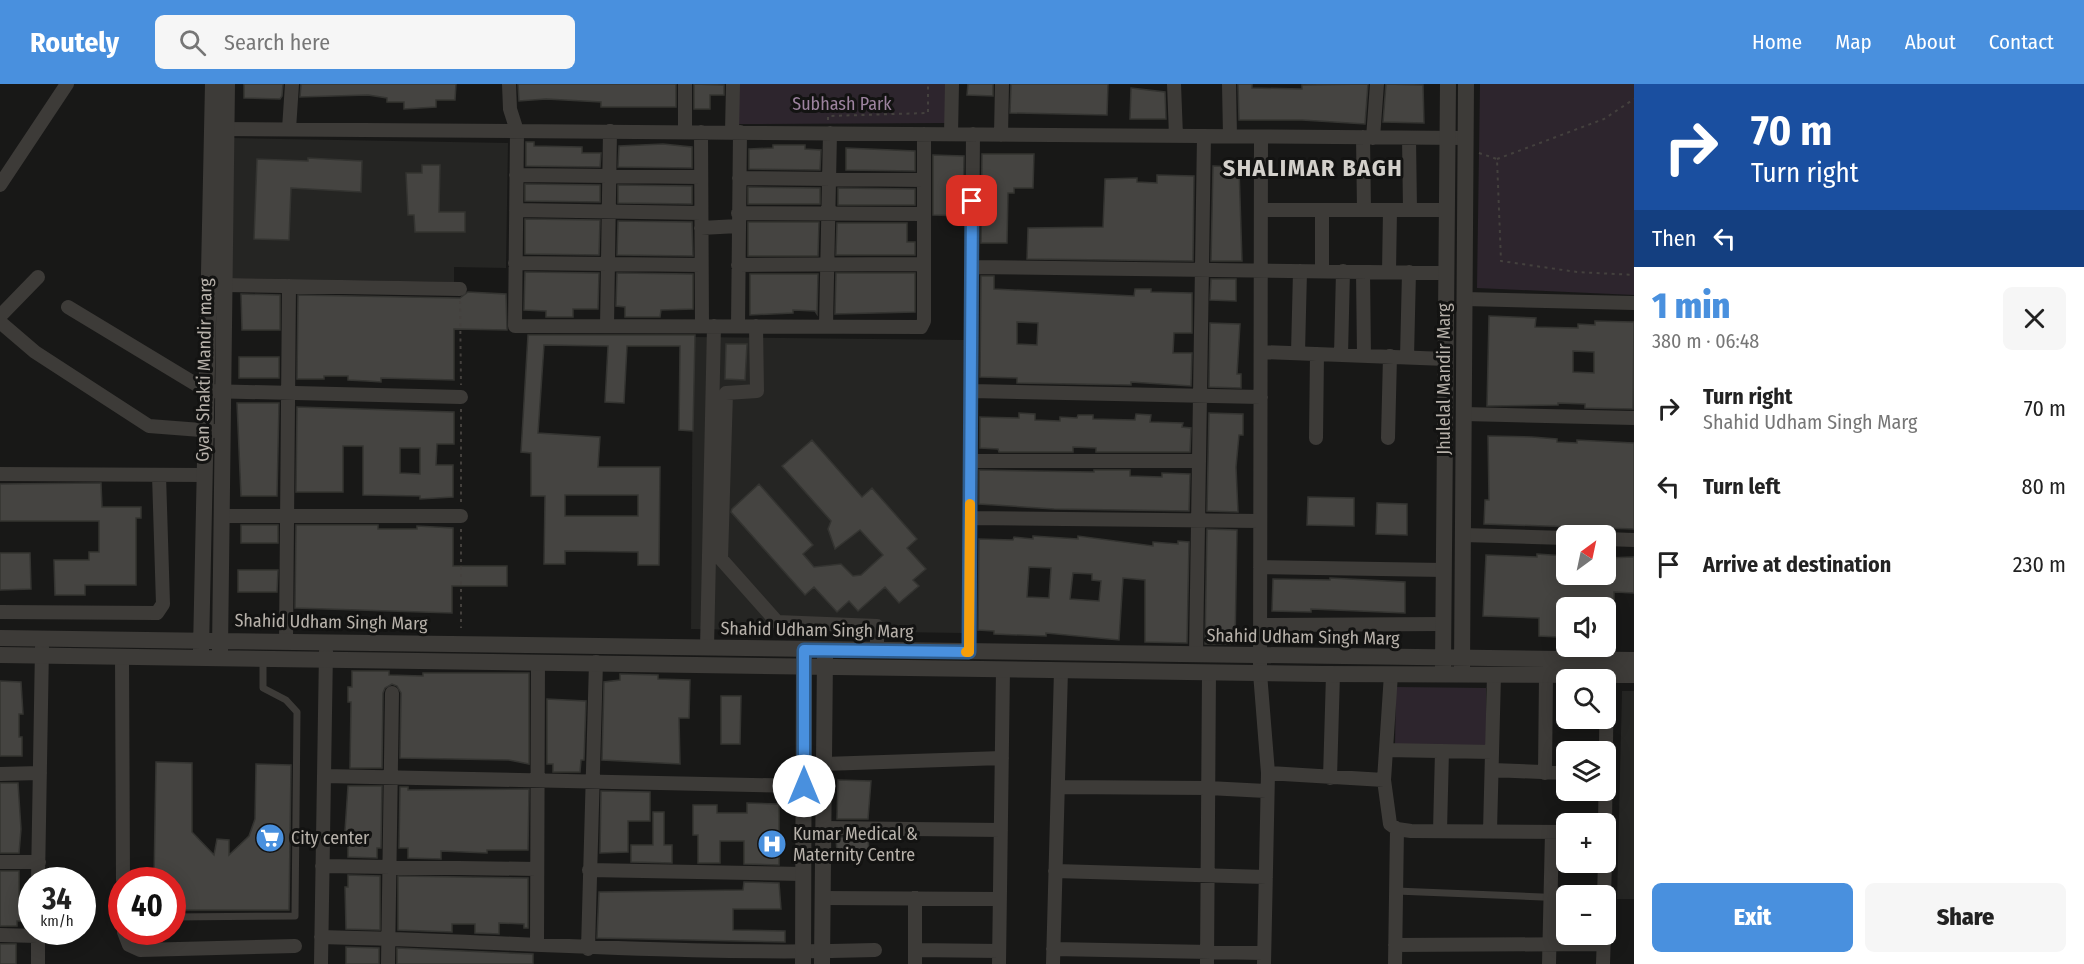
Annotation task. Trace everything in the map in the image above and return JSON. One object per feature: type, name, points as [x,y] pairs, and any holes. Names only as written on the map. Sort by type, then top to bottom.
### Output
[{"type":"street","points":[[0,185],[67,84]]},
{"type":"street","name":"Gyan Shakti Mandir marg","points":[[213,84],[220,129],[225,285],[215,391]]},
{"type":"street","name":"Gyan Shakti Mandir marg","points":[[220,649],[222,516],[215,431],[215,391],[220,129],[227,84]]},
{"type":"street","points":[[290,129],[292,84]]},
{"type":"street","points":[[509,84],[510,109],[517,130],[515,326],[921,327],[924,321],[924,134]]},
{"type":"street","points":[[685,84],[685,132]]},
{"type":"street","points":[[733,84],[739,178],[738,326]]},
{"type":"street","points":[[951,134],[952,84]]},
{"type":"street","points":[[1001,135],[1002,84]]},
{"type":"street","points":[[1174,84],[1176,136]]},
{"type":"street","points":[[1229,84],[1230,136]]},
{"type":"street","points":[[1364,210],[1368,137],[1377,84]]},
{"type":"street","name":"Jhulelal Mandir Marg","points":[[1443,667],[1448,84]]},
{"type":"street","name":"Jhulelal Mandir Marg","points":[[1462,667],[1466,84]]},
{"type":"street","points":[[220,129],[1466,138]]},
{"type":"street","points":[[607,326],[610,131]]},
{"type":"street","points":[[700,132],[702,265],[708,326],[707,648]]},
{"type":"street","points":[[826,326],[831,133]]},
{"type":"street","points":[[969,652],[973,134]]},
{"type":"street","points":[[1196,656],[1204,136]]},
{"type":"street","points":[[1053,949],[1263,959],[1268,773],[1260,665],[1261,137]]},
{"type":"street","points":[[1409,138],[1410,210]]},
{"type":"street","points":[[516,175],[701,177]]},
{"type":"street","points":[[739,178],[924,180]]},
{"type":"street","points":[[516,210],[701,213]]},
{"type":"street","points":[[1261,210],[1447,210]]},
{"type":"street","points":[[1322,210],[1322,271]]},
{"type":"street","points":[[1389,272],[1390,210]]},
{"type":"street","points":[[701,228],[738,220],[828,214],[923,214]]},
{"type":"street","points":[[515,262],[702,265]]},
{"type":"street","points":[[738,265],[923,264]]},
{"type":"street","points":[[972,267],[1446,273]]},
{"type":"street","points":[[1298,353],[1300,271]]},
{"type":"street","points":[[1341,355],[1342,271]]},
{"type":"street","points":[[1363,272],[1364,356]]},
{"type":"street","points":[[1407,357],[1409,272]]},
{"type":"street","points":[[0,316],[38,277]]},
{"type":"street","points":[[225,285],[460,289]]},
{"type":"street","points":[[286,642],[289,286]]},
{"type":"street","points":[[1465,299],[1634,303]]},
{"type":"street","points":[[68,307],[215,391],[461,397]]},
{"type":"street","points":[[0,322],[35,352],[149,426],[215,431]]},
{"type":"street","points":[[756,326],[757,391],[726,393],[721,559],[777,622],[877,626],[877,651]]},
{"type":"street","points":[[1261,352],[1446,358]]},
{"type":"street","points":[[1316,438],[1317,354]]},
{"type":"street","points":[[1388,438],[1390,356]]},
{"type":"street","points":[[971,391],[1261,397]]},
{"type":"street","points":[[1464,414],[1634,418]]},
{"type":"street","name":"Gyan Shakti Mandir marg","points":[[201,649],[206,475],[215,431]]},
{"type":"street","points":[[970,461],[1199,461]]},
{"type":"street","points":[[0,474],[206,475]]},
{"type":"street","points":[[0,612],[157,613],[160,611],[163,604],[159,475]]},
{"type":"street","points":[[222,516],[461,516]]},
{"type":"street","points":[[970,518],[1260,521]]},
{"type":"street","points":[[1463,535],[1556,538]]},
{"type":"street","points":[[1616,539],[1634,540]]},
{"type":"street","points":[[1260,567],[1444,570]]},
{"type":"street","points":[[1260,625],[1443,624]]},
{"type":"street","name":"Shahid Udham Singh Marg","points":[[0,638],[42,647],[122,656],[201,649]]},
{"type":"street","name":"Shahid Udham Singh Marg","points":[[0,655],[42,647],[220,649],[286,642],[326,650],[538,662],[825,658],[1004,669],[1209,672],[1260,665],[1607,668],[1634,675]]},
{"type":"street","name":"Shahid Udham Singh Marg","points":[[220,649],[262,658],[326,650],[461,643],[707,648],[804,658]]},
{"type":"street","points":[[39,867],[42,647]]},
{"type":"street","points":[[321,964],[326,650]]},
{"type":"street","name":"Shahid Udham Singh Marg","points":[[825,658],[877,651],[1196,656],[1333,674],[1391,674],[1443,667]]},
{"type":"street","points":[[122,656],[123,867]]},
{"type":"street","points":[[803,959],[804,658]]},
{"type":"street","points":[[822,958],[825,658]]},
{"type":"street","name":"Shahid Udham Singh Marg","points":[[1462,667],[1494,675],[1546,675],[1607,668],[1634,660]]},
{"type":"street","points":[[537,944],[538,662]]},
{"type":"street","points":[[588,949],[596,662]]},
{"type":"street","points":[[1606,741],[1607,668]]},
{"type":"street","points":[[915,898],[915,957],[999,958],[1004,669]]},
{"type":"street","points":[[1053,964],[1061,670]]},
{"type":"street","points":[[1207,958],[1209,672]]},
{"type":"street","points":[[1330,778],[1333,674]]},
{"type":"street","points":[[1391,674],[1384,780],[1390,824],[1397,829],[1556,832]]},
{"type":"street","points":[[1490,831],[1494,675]]},
{"type":"street","points":[[1545,773],[1546,675]]},
{"type":"street","points":[[388,964],[392,693]]},
{"type":"street","points":[[1386,750],[1492,752]]},
{"type":"street","points":[[1440,831],[1442,751]]},
{"type":"street","points":[[824,764],[1002,759]]},
{"type":"street","points":[[1492,770],[1556,773]]},
{"type":"street","points":[[0,774],[40,773]]},
{"type":"street","points":[[1268,773],[1384,780]]},
{"type":"street","points":[[324,776],[804,786]]},
{"type":"street","points":[[1058,787],[1208,788],[1266,791]]},
{"type":"street","points":[[823,828],[1001,830]]},
{"type":"street","points":[[1395,964],[1397,829]]},
{"type":"street","points":[[1549,964],[1550,897],[1556,854]]},
{"type":"street","points":[[0,862],[39,862]]},
{"type":"street","points":[[322,866],[536,869]]},
{"type":"street","points":[[589,870],[804,874]]},
{"type":"street","points":[[1055,872],[1266,878]]},
{"type":"street","points":[[823,898],[1000,899]]},
{"type":"street","points":[[0,935],[18,935]]},
{"type":"street","points":[[321,937],[537,944],[588,949],[803,959],[875,950]]},
{"type":"street","points":[[1395,945],[1556,943]]},
{"type":"street","points":[[38,945],[38,964]]},
{"type":"street","points":[[129,945],[140,950],[295,946]]},
{"type":"street","points":[[1603,964],[1604,945]]},
{"type":"lane","points":[[186,917],[295,916],[297,712],[286,700],[263,688],[262,658]]},
{"type":"lane","points":[[1396,891],[1556,897]]},
{"type":"path","points":[[828,117],[928,113],[928,84]]},
{"type":"path","points":[[1479,153],[1497,159],[1604,118],[1634,99]]},
{"type":"path","points":[[1497,159],[1501,261],[1577,273],[1634,275]]},
{"type":"path","points":[[460,289],[461,643]]},
{"type":"shaded area","points":[[232,138],[508,143],[506,268],[454,267],[454,282],[230,278]]},
{"type":"shaded area","points":[[693,337],[964,340],[962,633],[691,629]]},
{"type":"shaded area","points":[[1622,691],[1634,691],[1634,899],[1617,899]]},
{"type":"green space","name":"Subhash Park","points":[[739,84],[945,84],[945,123],[739,124]]},
{"type":"green space","points":[[1480,84],[1634,84],[1634,295],[1477,288]]},
{"type":"green space","points":[[1396,687],[1486,688],[1486,746],[1395,745]]},
{"type":"building","points":[[244,84],[283,84],[282,96],[280,99],[244,98]]},
{"type":"building","points":[[301,84],[456,84],[455,100],[436,100],[436,107],[404,109],[404,102],[387,102],[387,98],[368,95],[300,97]]},
{"type":"building","points":[[518,84],[676,84],[676,107],[601,107],[601,102],[546,99],[519,101]]},
{"type":"building","points":[[694,84],[724,85],[724,95],[710,95],[710,109],[694,109]]},
{"type":"building","points":[[968,84],[993,84],[993,96],[967,95]]},
{"type":"building","points":[[1011,84],[1108,84],[1107,115],[1010,113]]},
{"type":"building","points":[[1238,84],[1252,84],[1252,88],[1302,89],[1302,85],[1368,84],[1365,124],[1302,120],[1239,120]]},
{"type":"building","points":[[1386,84],[1423,85],[1424,123],[1383,122]]},
{"type":"building","points":[[1131,88],[1165,92],[1166,119],[1130,119]]},
{"type":"building","points":[[526,142],[534,142],[534,146],[582,147],[582,153],[601,153],[600,167],[526,166]]},
{"type":"building","points":[[663,144],[692,147],[692,168],[618,167],[619,146]]},
{"type":"building","points":[[773,145],[805,145],[805,149],[821,150],[820,170],[749,169],[749,149],[773,148]]},
{"type":"building","points":[[846,148],[915,151],[915,171],[846,170]]},
{"type":"building","points":[[982,154],[1034,154],[1033,188],[1014,188],[1014,193],[1008,193],[1007,243],[981,243]]},
{"type":"building","points":[[933,155],[964,156],[963,216],[933,215]]},
{"type":"building","points":[[308,158],[362,161],[361,192],[291,188],[289,240],[254,239],[257,159],[308,161]]},
{"type":"building","points":[[422,165],[440,165],[439,212],[465,212],[465,232],[415,232],[414,215],[408,215],[406,173],[422,173]]},
{"type":"building","points":[[1213,166],[1239,167],[1242,261],[1211,261]]},
{"type":"building","points":[[1157,175],[1194,176],[1193,261],[1027,259],[1028,228],[1103,227],[1105,179],[1137,178],[1137,182],[1157,183]]},
{"type":"building","points":[[525,184],[600,185],[600,202],[525,201]]},
{"type":"building","points":[[618,185],[692,186],[692,204],[618,203]]},
{"type":"building","points":[[748,187],[820,188],[820,204],[748,204]]},
{"type":"building","points":[[838,188],[915,189],[915,205],[838,205]]},
{"type":"building","points":[[525,219],[600,220],[599,255],[525,254]]},
{"type":"building","points":[[618,221],[692,222],[693,256],[617,255]]},
{"type":"building","points":[[748,222],[819,222],[818,256],[748,256]]},
{"type":"building","points":[[837,223],[907,223],[907,242],[915,242],[915,255],[836,255]]},
{"type":"building","points":[[525,272],[599,273],[598,309],[573,309],[573,317],[546,317],[546,311],[524,310]]},
{"type":"building","points":[[617,273],[693,274],[693,309],[661,310],[660,317],[625,317],[625,307],[616,306]]},
{"type":"building","points":[[836,273],[915,273],[915,312],[835,314]]},
{"type":"building","points":[[750,274],[818,274],[817,314],[815,311],[793,310],[793,313],[750,315]]},
{"type":"building","points":[[981,276],[994,276],[994,289],[1134,296],[1135,289],[1151,289],[1151,292],[1192,293],[1192,333],[1174,333],[1173,353],[1192,353],[1191,386],[1131,382],[1131,385],[1017,383],[1017,378],[980,377]],"holes":[[[1017,322],[1038,323],[1037,345],[1017,344]]]},
{"type":"building","points":[[1211,279],[1236,279],[1236,301],[1210,300]]},
{"type":"building","points":[[468,292],[506,294],[507,330],[454,329],[454,380],[381,378],[381,382],[348,380],[348,376],[297,379],[298,295],[460,298]]},
{"type":"building","points":[[241,294],[280,295],[280,330],[242,330]]},
{"type":"building","points":[[1489,316],[1536,318],[1535,327],[1578,328],[1578,324],[1595,325],[1595,321],[1634,322],[1633,409],[1585,408],[1585,404],[1558,403],[1558,405],[1487,406]],"holes":[[[1573,351],[1594,352],[1594,373],[1573,372]]]},
{"type":"building","points":[[1210,323],[1240,324],[1237,374],[1241,374],[1241,388],[1209,387]]},
{"type":"building","points":[[528,335],[695,335],[693,431],[679,430],[680,346],[627,346],[624,403],[605,402],[608,346],[544,345],[538,433],[600,437],[598,467],[660,467],[659,565],[638,565],[638,552],[565,551],[565,564],[544,564],[545,496],[531,496],[531,453],[521,452]],"holes":[[[565,495],[638,495],[638,516],[565,516]]]},
{"type":"building","points":[[726,344],[747,344],[745,380],[725,379]]},
{"type":"building","points":[[239,357],[279,357],[279,378],[239,378]]},
{"type":"building","points":[[237,403],[279,403],[277,496],[241,496]]},
{"type":"building","points":[[297,407],[454,412],[454,444],[437,444],[436,465],[453,465],[453,497],[420,499],[420,496],[363,495],[363,446],[343,446],[343,492],[296,492]],"holes":[[[400,448],[420,448],[420,474],[400,473]]]},
{"type":"building","points":[[1019,413],[1035,414],[1035,420],[1060,421],[1060,417],[1077,418],[1078,415],[1093,415],[1093,419],[1135,420],[1136,414],[1151,415],[1150,422],[1183,423],[1182,427],[1191,428],[1190,452],[1096,452],[1096,448],[1073,447],[1073,452],[999,452],[998,449],[980,448],[980,417],[1019,418]]},
{"type":"building","points":[[1209,413],[1243,414],[1243,435],[1239,435],[1236,467],[1238,512],[1207,511]]},
{"type":"building","points":[[1488,436],[1532,437],[1577,443],[1577,440],[1634,443],[1634,529],[1616,528],[1616,525],[1556,526],[1484,524],[1485,500],[1489,500]]},
{"type":"building","points":[[812,440],[862,497],[872,488],[917,539],[907,548],[926,569],[913,580],[919,586],[899,603],[885,587],[858,611],[849,601],[837,612],[814,587],[805,595],[731,512],[759,484],[813,545],[803,554],[814,567],[841,564],[853,576],[861,575],[883,555],[860,530],[835,549],[828,529],[831,521],[782,466]]},
{"type":"building","points":[[979,470],[1094,472],[1094,470],[1130,470],[1130,476],[1162,477],[1162,473],[1190,474],[1189,511],[1054,509],[979,504]]},
{"type":"building","points":[[101,483],[102,507],[141,507],[141,518],[136,518],[136,585],[85,585],[85,595],[55,595],[54,560],[89,560],[89,552],[99,552],[99,521],[0,521],[0,484]]},
{"type":"building","points":[[1308,497],[1354,498],[1354,526],[1307,525]]},
{"type":"building","points":[[1377,503],[1407,504],[1407,535],[1376,534]]},
{"type":"building","points":[[241,525],[278,525],[278,543],[241,543]]},
{"type":"building","points":[[296,525],[378,525],[378,529],[417,529],[417,526],[453,528],[453,566],[507,566],[507,586],[452,586],[452,613],[295,608]]},
{"type":"building","points":[[1207,529],[1237,530],[1235,644],[1205,644]]},
{"type":"building","points":[[1033,536],[1078,539],[1078,536],[1153,546],[1153,542],[1178,544],[1178,541],[1189,542],[1187,643],[1145,642],[1145,580],[1123,578],[1119,640],[1046,633],[1046,636],[994,634],[994,631],[978,630],[979,539],[1013,540],[1014,537],[1033,539]],"holes":[[[1029,567],[1051,568],[1049,598],[1027,597]],[[1073,573],[1092,574],[1092,580],[1101,581],[1099,601],[1070,599]]]},
{"type":"building","points":[[0,553],[30,553],[31,589],[0,590]]},
{"type":"building","points":[[1537,554],[1556,555],[1556,585],[1616,585],[1616,558],[1634,557],[1634,593],[1614,592],[1614,597],[1556,597],[1556,637],[1539,636],[1539,618],[1483,616],[1486,555],[1537,557]]},
{"type":"building","points":[[238,570],[278,570],[277,592],[238,592]]},
{"type":"building","points":[[1330,578],[1405,582],[1405,613],[1311,609],[1311,612],[1272,611],[1273,579],[1330,580]]},
{"type":"building","points":[[352,671],[389,671],[389,675],[423,676],[423,673],[529,673],[529,764],[509,760],[400,758],[401,693],[397,686],[392,684],[385,688],[383,693],[382,768],[350,768],[351,702],[348,702],[348,687],[352,687]]},
{"type":"building","points":[[620,674],[658,675],[658,679],[690,680],[689,718],[679,718],[680,764],[602,760],[604,682],[620,680]]},
{"type":"building","points":[[0,681],[21,682],[23,714],[19,714],[19,737],[22,737],[22,756],[0,756]]},
{"type":"building","points":[[721,696],[741,696],[740,744],[721,744]]},
{"type":"building","points":[[547,699],[586,701],[584,760],[581,760],[580,772],[553,772],[553,764],[547,764]]},
{"type":"building","name":"City center","points":[[156,762],[192,763],[192,832],[214,855],[217,839],[229,840],[229,855],[249,836],[255,819],[256,764],[291,765],[289,910],[186,910],[186,867],[154,867]]},
{"type":"building","points":[[838,780],[871,781],[868,819],[837,819]]},
{"type":"building","points":[[0,783],[18,783],[21,829],[19,853],[0,853]]},
{"type":"building","points":[[348,786],[382,786],[381,848],[377,848],[377,858],[348,857],[348,831],[345,831]]},
{"type":"building","points":[[400,787],[408,787],[408,790],[529,789],[528,850],[487,850],[487,853],[441,851],[441,859],[408,858],[408,848],[399,848]]},
{"type":"building","points":[[601,791],[650,792],[650,821],[628,821],[628,852],[600,853]]},
{"type":"building","points":[[747,803],[779,804],[779,865],[744,864],[744,841],[720,841],[720,863],[698,863],[698,835],[693,835],[693,805],[717,805],[717,813],[747,813]]},
{"type":"building","points":[[653,812],[664,812],[664,845],[672,845],[672,863],[631,862],[631,845],[653,845]]},
{"type":"building","points":[[836,837],[868,838],[869,853],[837,854]]},
{"type":"building","points":[[0,871],[18,871],[17,926],[0,926]]},
{"type":"building","points":[[348,875],[380,876],[380,930],[346,929],[345,887],[348,887]]},
{"type":"building","points":[[398,876],[528,878],[528,928],[524,928],[524,924],[499,923],[499,934],[475,933],[475,924],[452,924],[452,932],[398,930]]},
{"type":"building","points":[[744,882],[779,883],[781,909],[733,909],[733,930],[785,931],[785,942],[597,938],[599,892],[743,890]]},
{"type":"building","points":[[0,944],[16,944],[16,964],[0,964]]},
{"type":"building","points":[[346,947],[379,948],[379,964],[346,964]]},
{"type":"building","points":[[397,948],[533,954],[533,964],[397,964]]},
{"type":"slow traffic","points":[[966,652],[969,652],[970,504]]},
{"type":"place","name":"City center","points":[[270,838]]},
{"type":"place","name":"Kumar Medical & Maternity Centre","points":[[772,844]]},
{"type":"district","name":"SHALIMAR BAGH","points":[[1313,168]]},
{"type":"route","points":[[804,786],[804,650],[969,652],[972,201]]}]
